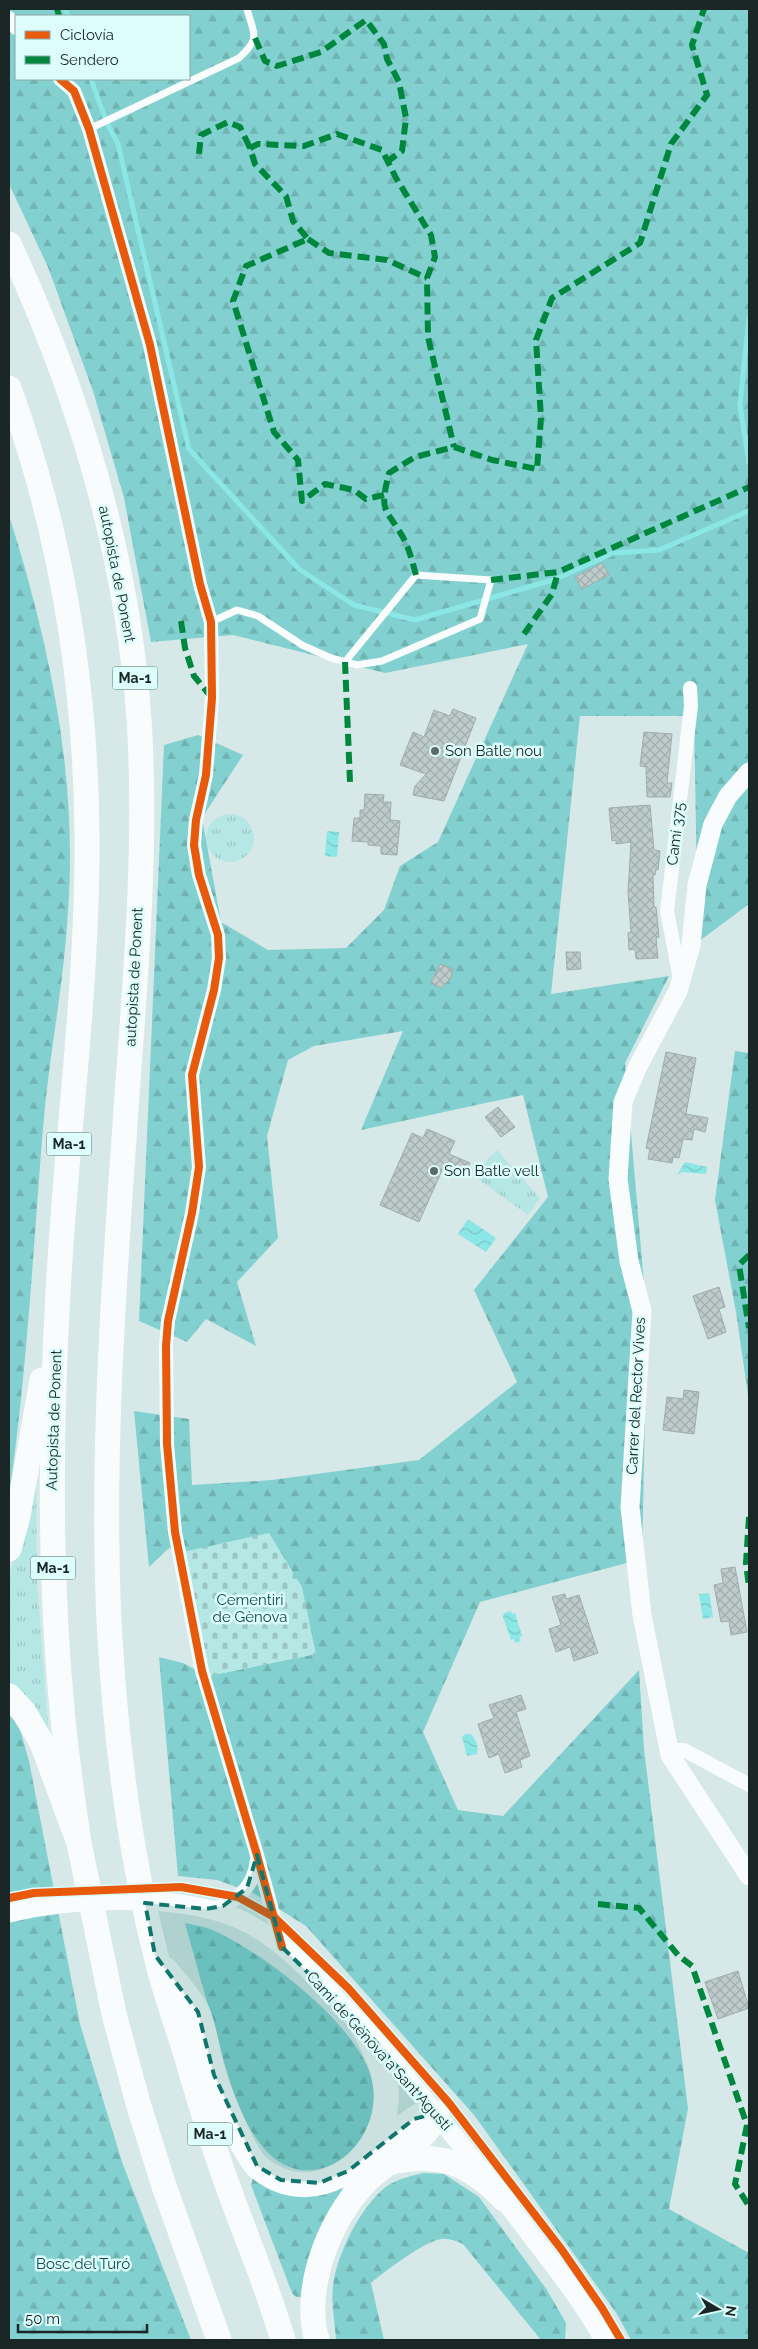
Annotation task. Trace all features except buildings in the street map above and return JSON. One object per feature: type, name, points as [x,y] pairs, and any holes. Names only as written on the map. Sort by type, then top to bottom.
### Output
[{"type":"highway","name":"autopista de Ponent","points":[[9,244],[58,357],[88,443],[111,533],[128,624],[139,716],[141,822],[136,955],[110,1388],[108,1539],[114,1694],[122,1776],[155,1954]]},
{"type":"highway","name":"Autopista de Ponent","points":[[9,388],[48,514],[69,609],[76,657],[84,752],[87,837],[80,996],[58,1292],[52,1468],[54,1591],[63,1723],[79,1844]]},
{"type":"highway","points":[[9,1549],[23,1493],[58,1292]]},
{"type":"highway","points":[[9,1696],[24,1712],[42,1743],[79,1844]]},
{"type":"highway","name":"Ma-1","points":[[79,1844],[114,2014],[138,2103],[164,2186],[220,2340]]},
{"type":"highway","points":[[155,1954],[198,2012],[214,2075],[241,2139],[257,2166],[281,2180],[311,2184],[334,2179],[414,2119],[421,2115],[437,2113],[434,2121],[424,2134],[360,2187],[350,2200],[326,2246],[314,2298],[313,2328],[317,2340]]},
{"type":"highway","name":"Ma-1","points":[[155,1954],[217,2156],[274,2310],[283,2340]]},
{"type":"highway","points":[[361,2160],[378,2134],[386,2101],[385,2083],[378,2057],[363,2027]]},
{"type":"highway","points":[[388,2163],[417,2157],[450,2162],[481,2178],[504,2199]]},
{"type":"highway","points":[[274,2310],[289,2340]]},
{"type":"street","points":[[61,80],[74,91],[90,129],[150,345],[200,584],[211,622],[213,658],[209,745],[204,789],[194,833],[194,845],[199,875],[218,935],[219,958],[214,990],[192,1076],[199,1167],[192,1213],[168,1321],[166,1346],[167,1444],[176,1532],[202,1671],[282,1947]]},
{"type":"street","name":"Camí 375","points":[[681,980],[667,911],[691,706],[690,688]]},
{"type":"street","name":"Carrer del Rector Vives","points":[[749,772],[728,796],[713,824],[697,885],[691,945],[678,991],[637,1068],[622,1102],[618,1179],[629,1261],[642,1312],[630,1507],[642,1615],[670,1755],[749,1876]]},
{"type":"street","points":[[670,1755],[678,1750],[684,1750],[749,1785]]},
{"type":"street","points":[[206,1909],[223,1906],[247,1888],[256,1867],[257,1856]]},
{"type":"street","name":"Camí de Gènova a Sant Agustí","points":[[9,1913],[52,1905],[109,1902],[161,1903],[206,1909],[244,1921],[282,1947],[312,1974],[363,2027],[437,2113],[504,2199],[580,2303],[604,2340]]},
{"type":"lane","points":[[90,129],[239,58],[251,47],[255,38],[247,9]]},
{"type":"lane","points":[[211,622],[237,610],[258,616],[302,645],[331,658],[345,662],[358,665],[382,661],[480,619],[491,580],[416,575],[345,662]]},
{"type":"highlighted area","points":[[257,1855],[282,1947],[363,2027],[437,2113],[414,2119],[348,2171],[319,2183],[281,2180],[257,2166],[214,2075],[198,2012],[155,1955],[145,1903],[206,1909],[223,1906],[247,1888]]},
{"type":"green space","points":[[9,9],[749,9],[749,904],[698,942],[694,716],[580,716],[551,994],[669,976],[625,1063],[647,1319],[642,1559],[480,1602],[423,1732],[458,1810],[503,1816],[639,1670],[644,1749],[688,2109],[669,2209],[749,2253],[749,2340],[631,2340],[617,2314],[474,2115],[306,1926],[253,1893],[217,1880],[178,1876],[159,1657],[183,1663],[208,1676],[315,1654],[183,1552],[169,1548],[149,1567],[134,1411],[189,1419],[192,1485],[272,1480],[419,1460],[517,1382],[474,1290],[548,1197],[523,1095],[361,1130],[403,1031],[314,1046],[288,1060],[267,1136],[278,1238],[237,1282],[256,1346],[206,1319],[187,1342],[139,1321],[164,745],[198,735],[243,755],[202,818],[221,922],[268,950],[346,948],[384,910],[400,866],[438,842],[528,644],[385,673],[233,635],[151,642],[124,498],[93,391],[48,267],[9,184]]},
{"type":"green space","points":[[9,515],[36,612],[57,710],[69,810],[70,860],[66,938],[43,1128],[21,1403],[9,1495]]},
{"type":"green space","points":[[230,814],[239,816],[247,821],[252,829],[254,838],[252,847],[247,855],[239,860],[230,862],[221,860],[213,855],[208,847],[206,838],[208,829],[213,821],[221,816]]},
{"type":"green space","points":[[735,1051],[749,1053],[749,1402],[736,1312],[715,1200]]},
{"type":"green space","points":[[497,1150],[540,1198],[528,1215],[473,1175]]},
{"type":"green space","points":[[36,1464],[37,1581],[49,1738],[9,1684],[9,1573],[22,1539]]},
{"type":"green space","name":"Cementiri de Gènova","points":[[269,1533],[302,1587],[316,1654],[209,1676],[183,1552]]},
{"type":"green space","name":"Bosc del Turó","points":[[9,1714],[20,1729],[29,1761],[80,2024],[122,2162],[191,2340],[9,2340]]},
{"type":"green space","points":[[185,1923],[210,1929],[232,1940],[282,1973],[331,2016],[351,2039],[365,2062],[373,2084],[374,2107],[367,2128],[356,2146],[340,2160],[321,2168],[301,2170],[281,2163],[263,2147],[254,2134],[233,2092]]},
{"type":"green space","points":[[423,2173],[444,2174],[479,2197],[547,2290],[566,2323],[565,2339],[541,2340],[463,2244],[444,2239],[430,2243],[412,2253],[371,2283],[384,2340],[336,2340],[333,2286],[339,2259],[352,2231],[368,2205],[387,2186]]},
{"type":"green space","points":[[253,2178],[340,2186],[345,2192],[301,2297],[296,2297],[292,2293],[251,2185]]},
{"type":"water","points":[[327,831],[339,832],[337,857],[325,856]]},
{"type":"water","points":[[685,1162],[707,1167],[706,1174],[682,1172],[677,1175]]},
{"type":"water","points":[[468,1219],[496,1238],[486,1252],[458,1234]]},
{"type":"water","points":[[709,1593],[713,1617],[703,1619],[699,1594]]},
{"type":"water","points":[[511,1611],[512,1614],[515,1613],[522,1636],[519,1637],[521,1641],[515,1643],[514,1639],[511,1640],[503,1617],[504,1613]]},
{"type":"water","points":[[466,1734],[471,1734],[476,1741],[477,1754],[467,1756],[462,1737]]},
{"type":"waterway","points":[[65,9],[68,15]]},
{"type":"waterway","points":[[91,80],[106,121],[118,144],[189,449],[299,569],[354,605],[415,620],[556,579],[613,553],[659,550],[749,511]]},
{"type":"waterway","points":[[749,317],[740,405],[749,463]]},
{"type":"marked path","points":[[57,9],[59,15]]},
{"type":"marked path","points":[[416,575],[405,541],[389,516],[384,504],[389,473],[415,457],[454,447],[492,460],[537,469],[541,418],[536,340],[552,298],[640,243],[671,144],[707,95],[692,45],[704,9]]},
{"type":"marked path","points":[[255,38],[265,61],[277,66],[321,52],[366,20],[384,44],[387,59],[399,82],[406,118],[402,151],[388,161]]},
{"type":"marked path","points":[[199,154],[201,135],[228,122],[240,127],[250,148]]},
{"type":"marked path","points":[[384,495],[366,499],[354,490],[325,484],[302,501],[298,460],[274,432],[233,301],[246,266],[308,239],[293,221],[286,196],[255,164],[250,148],[258,144],[304,146],[337,134],[382,150],[396,178],[431,235],[435,257],[427,278],[428,337],[454,447]]},
{"type":"marked path","points":[[308,239],[329,253],[387,260],[427,278]]},
{"type":"marked path","points":[[491,580],[558,572],[749,487]]},
{"type":"marked path","points":[[524,634],[552,594],[558,572]]},
{"type":"marked path","points":[[181,621],[185,648],[194,676],[212,698]]},
{"type":"marked path","points":[[345,662],[350,782]]},
{"type":"marked path","points":[[749,1255],[739,1265],[749,1328]]},
{"type":"marked path","points":[[749,1517],[746,1563],[749,1587]]},
{"type":"marked path","points":[[598,1904],[639,1908],[678,1955],[692,1966],[747,2125],[735,2184],[749,2206]]},
{"type":"cycle path","points":[[61,80],[74,91],[89,129],[150,345],[200,584],[211,622],[212,698],[206,775],[196,820],[194,845],[199,875],[218,935],[219,958],[214,990],[192,1075],[199,1167],[192,1213],[168,1321],[166,1346],[167,1444],[175,1532],[202,1671],[257,1855],[282,1947]]},
{"type":"cycle path","points":[[9,1898],[34,1893],[181,1887],[238,1897],[274,1917],[349,1989],[449,2103],[562,2250],[602,2308],[621,2340]]},
{"type":"place","name":"Son Batle nou","points":[[435,751]]},
{"type":"place","name":"Son Batle vell","points":[[434,1171]]}]
